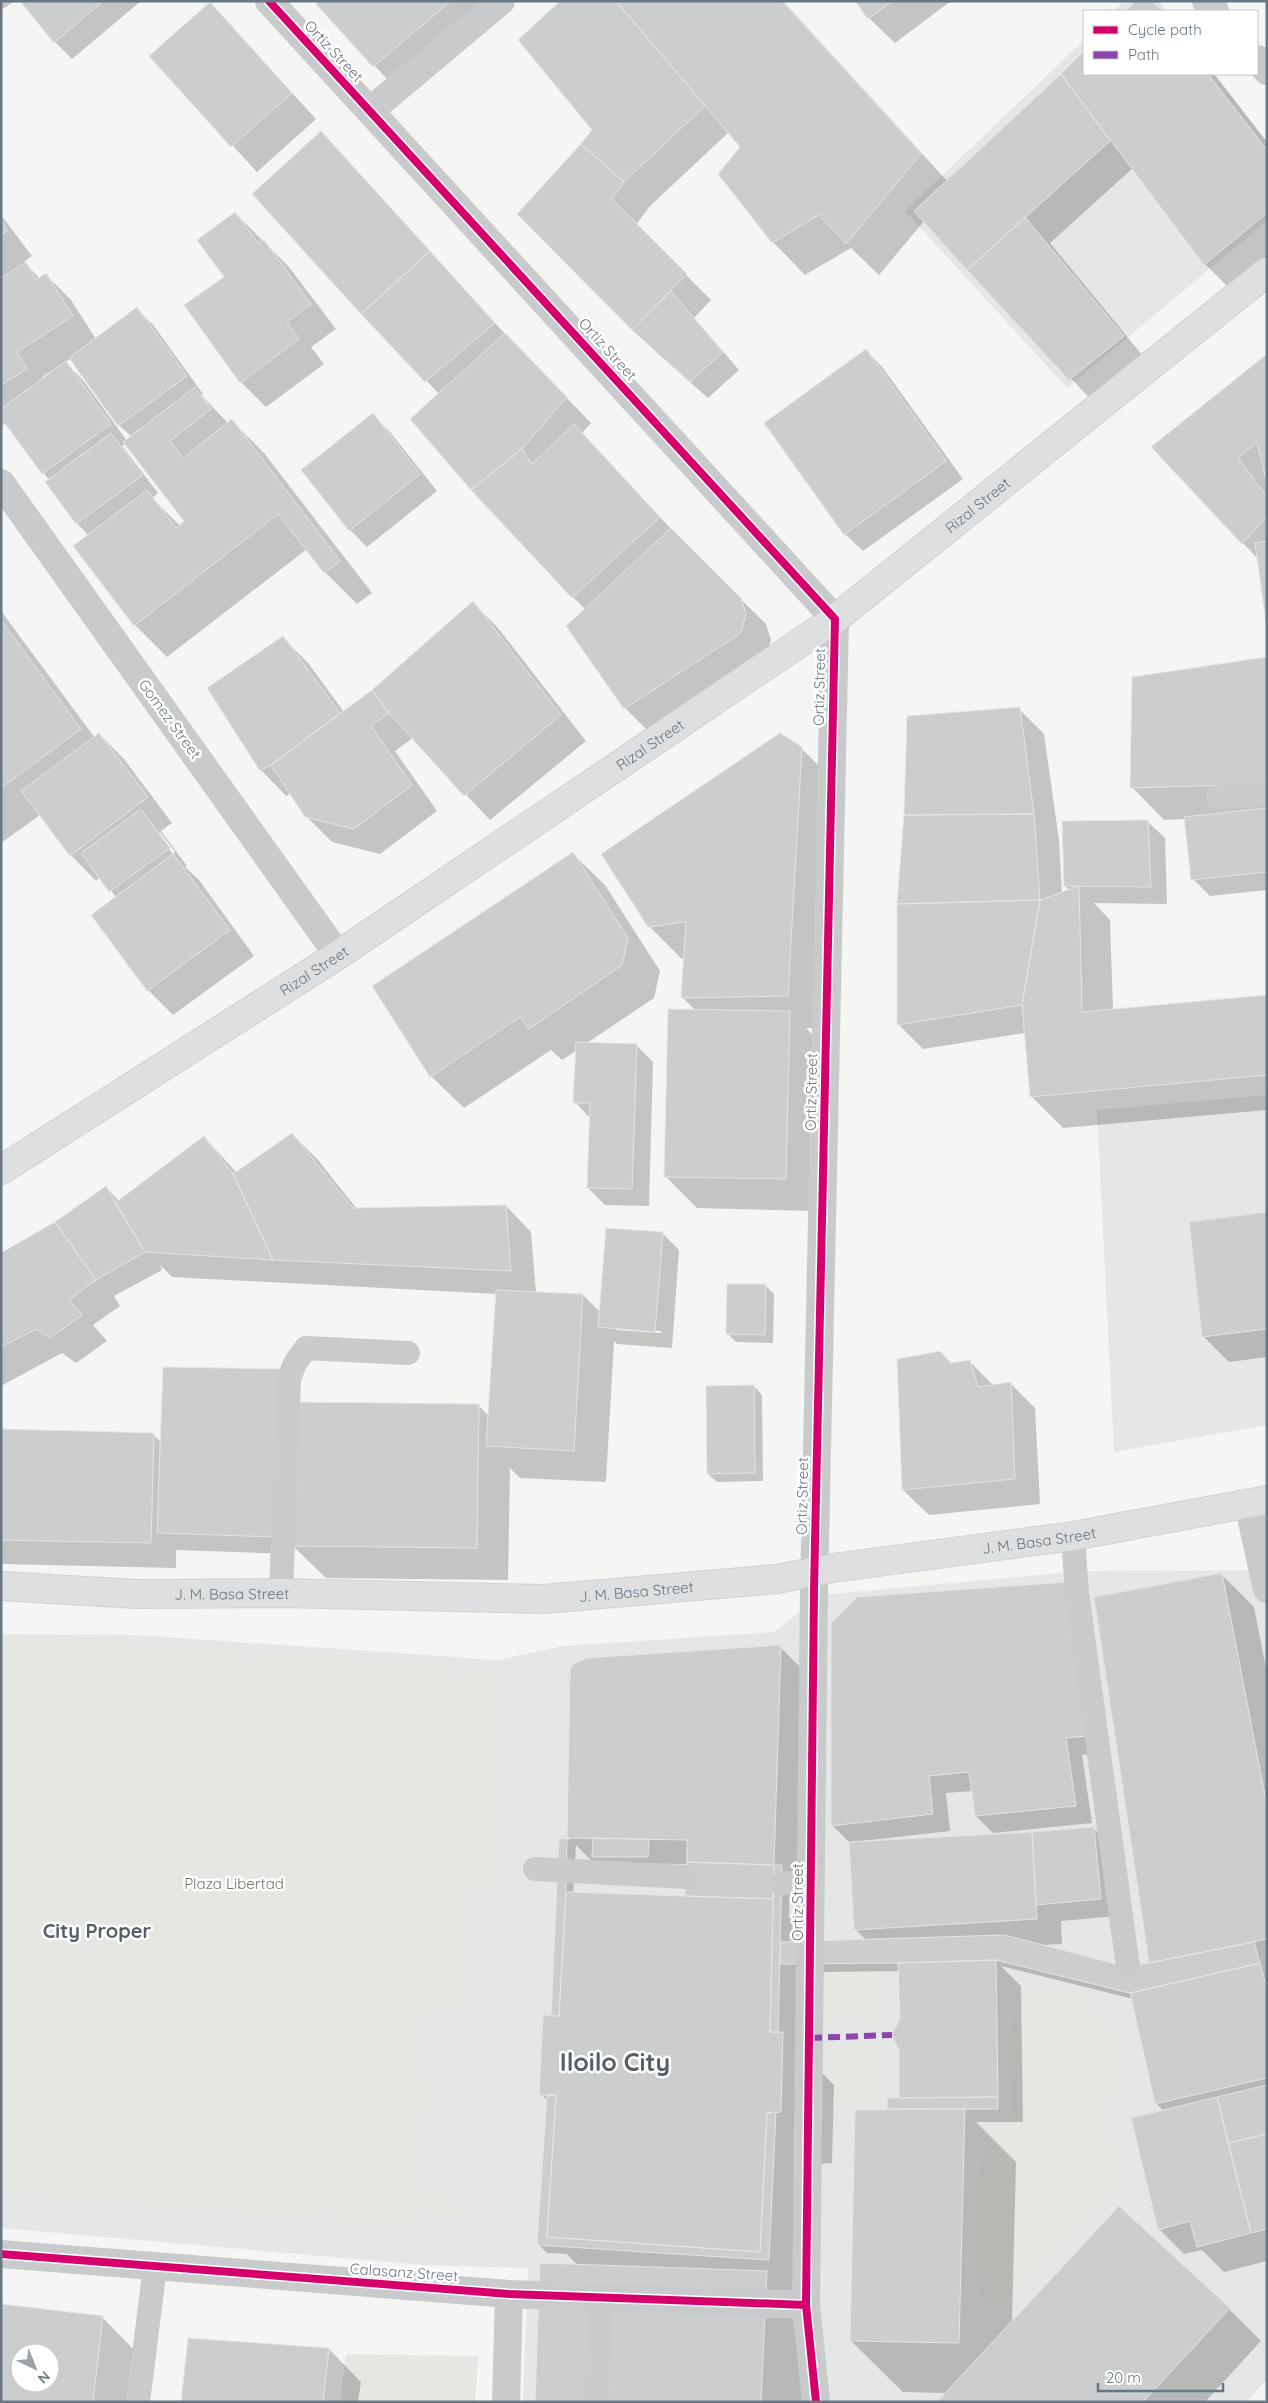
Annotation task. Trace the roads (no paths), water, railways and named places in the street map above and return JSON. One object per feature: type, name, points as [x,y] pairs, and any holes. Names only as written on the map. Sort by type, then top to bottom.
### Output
[{"type":"main road","name":"Rizal Street","points":[[1,1170],[338,955],[835,619],[1267,272]]},
{"type":"main road","name":"J. M. Basa Street","points":[[1,1586],[137,1594],[281,1593],[544,1599],[777,1579],[814,1572],[1073,1536],[1257,1502]]},
{"type":"street","name":"Ortiz Street","points":[[269,1],[371,110],[835,619],[814,1572],[806,2305],[816,2402]]},
{"type":"street","points":[[371,110],[501,1]]},
{"type":"street","points":[[1258,60],[1267,71]]},
{"type":"street","name":"Gomez Street","points":[[1,483],[338,955]]},
{"type":"street","points":[[1257,1502],[1267,1589]]},
{"type":"street","name":"Calasanz Street","points":[[1,2254],[509,2294],[806,2305]]},
{"type":"street","points":[[506,2402],[509,2294]]},
{"type":"lane","points":[[1218,797],[1267,794]]},
{"type":"lane","points":[[281,1593],[289,1379],[295,1363],[306,1348],[408,1353]]},
{"type":"lane","points":[[1073,1536],[1077,1593],[1128,1967]]},
{"type":"lane","points":[[535,1869],[686,1877]]},
{"type":"lane","points":[[782,1883],[811,1884]]},
{"type":"lane","points":[[138,2402],[155,2267]]},
{"type":"lane","points":[[596,2402],[602,2296]]},
{"type":"district","name":"City Proper","points":[[97,1930]]},
{"type":"district","name":"Iloilo City","points":[[615,2061]]},
{"type":"park label","name":"Plaza Libertad","points":[[234,1883]]}]
